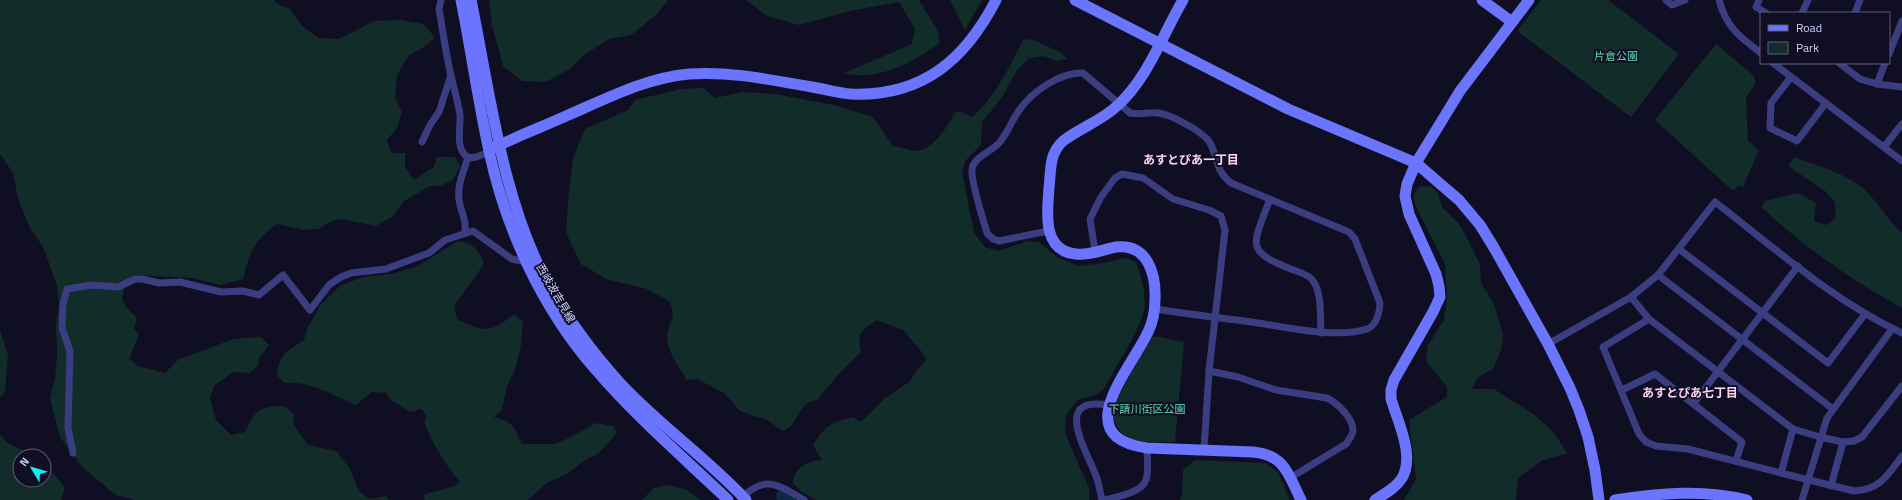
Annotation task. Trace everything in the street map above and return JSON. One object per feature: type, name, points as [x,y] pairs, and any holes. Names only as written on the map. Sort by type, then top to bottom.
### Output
[{"type":"street","points":[[441,0],[439,10],[451,75],[459,106],[461,124],[459,135],[461,148],[465,156],[474,158],[621,91],[668,77],[687,74],[747,76],[849,94],[885,92],[906,86],[937,73],[962,52],[985,21],[996,0]]},
{"type":"street","name":"西岐波吉見線","points":[[461,0],[489,152],[502,201],[526,262],[556,316],[594,368],[635,412],[728,500]]},
{"type":"street","name":"西岐波吉見線","points":[[471,0],[500,145],[512,190],[535,256],[547,282],[581,335],[625,388],[660,422],[745,498]]},
{"type":"street","points":[[1075,0],[1288,109],[1416,163],[1459,200],[1480,225],[1494,246],[1548,344],[1580,410],[1595,470],[1599,500]]},
{"type":"street","points":[[1183,0],[1141,79],[1106,117],[1061,142],[1056,151],[1051,168],[1047,212],[1048,231],[1058,245],[1066,252],[1077,254],[1118,247],[1137,251],[1145,258],[1154,274],[1155,309],[1148,332],[1112,394],[1108,405],[1107,415],[1113,433],[1132,446],[1147,448],[1204,449],[1269,454],[1276,458],[1284,466],[1301,500]]},
{"type":"street","points":[[1482,0],[1512,22]]},
{"type":"street","points":[[1375,500],[1393,488],[1402,479],[1406,468],[1407,452],[1391,399],[1391,390],[1394,380],[1440,297],[1436,274],[1409,214],[1405,196],[1407,184],[1416,163],[1460,91],[1529,0]]},
{"type":"street","points":[[1666,0],[1672,5],[1685,0]]},
{"type":"street","points":[[1719,0],[1723,13],[1731,27],[1760,52]]},
{"type":"street","points":[[1759,0],[1756,7],[1764,12]]},
{"type":"street","points":[[1802,12],[1808,0]]},
{"type":"street","points":[[1855,12],[1860,0]]},
{"type":"street","points":[[1890,51],[1902,21]]},
{"type":"street","points":[[1774,64],[1902,161]]},
{"type":"street","points":[[1840,64],[1860,79],[1877,84],[1902,87]]},
{"type":"street","points":[[1877,84],[1885,64]]},
{"type":"street","points":[[1048,231],[1005,241],[993,240],[986,233],[973,177],[973,165],[977,159],[998,144],[1018,111],[1031,97],[1064,75],[1075,72],[1084,73],[1130,113],[1165,114],[1200,133],[1210,144],[1218,170],[1231,183],[1341,227],[1349,232],[1355,239],[1377,294],[1380,310],[1377,320],[1369,329],[1321,333],[1155,309]]},
{"type":"street","points":[[422,142],[430,125],[439,112],[451,75]]},
{"type":"street","points":[[1791,77],[1771,103],[1770,128],[1797,141],[1826,104]]},
{"type":"street","points":[[1884,147],[1902,124]]},
{"type":"street","points":[[465,232],[466,222],[459,201],[459,192],[468,157]]},
{"type":"street","points":[[1095,251],[1090,219],[1101,197],[1115,178],[1122,174],[1143,178],[1173,199],[1216,212],[1221,216],[1225,230],[1209,371],[1204,449]]},
{"type":"street","points":[[1270,199],[1257,233],[1257,249],[1269,260],[1304,274],[1312,279],[1318,294],[1321,333]]},
{"type":"street","points":[[1548,344],[1631,297],[1658,275],[1715,202],[1841,298],[1865,314],[1902,333]]},
{"type":"street","points":[[73,453],[68,428],[70,351],[62,328],[63,304],[67,289],[92,285],[118,287],[135,279],[142,279],[159,283],[180,282],[221,292],[243,291],[259,295],[284,275],[310,310],[329,285],[341,277],[351,273],[386,269],[429,252],[445,240],[465,232],[472,231],[512,259],[526,262]]},
{"type":"street","points":[[1679,249],[1828,363],[1865,314]]},
{"type":"street","points":[[1694,403],[1798,266]]},
{"type":"street","points":[[1658,275],[1833,409]]},
{"type":"street","points":[[1631,297],[1649,319],[1793,429],[1843,442],[1854,442],[1862,437],[1902,386]]},
{"type":"street","points":[[1649,319],[1603,347],[1639,434],[1646,442],[1656,446],[1688,449],[1854,491],[1864,491],[1874,487],[1885,478],[1902,456]]},
{"type":"street","points":[[1802,500],[1827,418],[1892,329]]},
{"type":"street","points":[[1209,371],[1238,377],[1276,390],[1328,398],[1344,413],[1353,428],[1352,435],[1346,444],[1290,478]]},
{"type":"street","points":[[1622,390],[1655,374],[1742,442],[1736,461]]},
{"type":"street","points":[[1108,405],[1098,404],[1084,406],[1076,419],[1076,429],[1097,477],[1103,500],[1128,495],[1142,485],[1146,480],[1147,473],[1147,448]]},
{"type":"street","points":[[1780,473],[1793,429]]},
{"type":"street","points":[[1831,486],[1843,442]]},
{"type":"street","points":[[745,498],[753,487],[767,484],[784,488],[804,500]]},
{"type":"street","points":[[1615,500],[1672,492],[1714,494],[1747,500]]},
{"type":"green space","points":[[0,0],[274,0],[276,3],[290,9],[302,26],[319,38],[339,39],[374,21],[401,20],[424,24],[435,38],[421,49],[409,55],[397,75],[395,98],[402,111],[397,128],[387,140],[391,153],[405,153],[405,167],[414,180],[434,167],[437,157],[455,157],[460,166],[453,180],[440,186],[430,186],[404,201],[392,217],[376,226],[341,219],[332,221],[318,229],[304,230],[277,224],[258,241],[254,247],[243,279],[221,285],[191,278],[136,275],[129,278],[123,296],[124,304],[137,318],[134,329],[139,335],[129,358],[138,366],[165,373],[179,359],[233,339],[261,337],[269,345],[259,358],[258,365],[250,373],[233,372],[214,386],[210,398],[216,420],[231,435],[245,432],[255,414],[264,408],[284,406],[294,414],[293,424],[308,445],[336,451],[350,469],[359,491],[369,499],[386,496],[389,500],[135,500],[116,495],[83,468],[60,437],[50,399],[55,379],[57,355],[56,325],[59,305],[57,285],[43,247],[30,228],[18,199],[13,173],[0,154]]},
{"type":"green space","points":[[489,0],[668,0],[657,14],[631,35],[609,39],[584,55],[571,68],[546,82],[522,81],[503,66],[492,25]]},
{"type":"green space","points":[[746,0],[919,0],[938,31],[940,43],[918,57],[895,68],[870,75],[844,73],[912,44],[915,29],[899,2],[850,11],[799,25],[767,16]]},
{"type":"green space","points":[[950,0],[982,0],[965,30]]},
{"type":"green space","name":"片倉公園","points":[[1541,0],[1608,0],[1679,54],[1631,117],[1517,31]]},
{"type":"green space","points":[[1031,39],[1060,52],[1067,59],[1056,61],[1044,56],[1029,58],[1017,70],[1003,96],[982,122],[981,145],[966,160],[962,172],[974,233],[985,247],[998,251],[1028,241],[1039,242],[1057,257],[1079,266],[1125,258],[1136,262],[1138,267],[1142,279],[1145,300],[1141,320],[1104,389],[1095,395],[1078,400],[1066,415],[1065,433],[1089,488],[1089,500],[816,500],[802,492],[793,483],[794,477],[799,469],[807,463],[822,460],[813,445],[817,439],[833,423],[852,417],[861,422],[884,399],[909,382],[926,360],[921,351],[903,330],[876,320],[861,333],[861,352],[838,375],[817,400],[808,403],[802,408],[791,426],[783,431],[767,420],[740,411],[724,393],[697,379],[687,380],[674,360],[669,348],[667,338],[673,314],[670,302],[647,289],[606,279],[581,264],[566,233],[573,158],[585,129],[628,110],[635,100],[681,89],[703,88],[715,98],[742,92],[775,94],[834,105],[873,117],[893,146],[915,151],[921,150],[933,143],[939,137],[948,125],[954,113],[961,111],[972,117],[988,101],[1001,82],[1023,40]]},
{"type":"green space","points":[[1716,44],[1753,75],[1756,82],[1746,98],[1748,141],[1759,150],[1743,187],[1739,185],[1733,191],[1655,120]]},
{"type":"green space","points":[[1794,157],[1850,179],[1871,196],[1892,223],[1902,233],[1902,308],[1864,286],[1828,262],[1794,236],[1761,207],[1765,201],[1798,193],[1816,203],[1814,221],[1826,225],[1836,218],[1835,202],[1825,191],[1788,166]]},
{"type":"green space","points":[[1430,186],[1438,193],[1442,207],[1460,225],[1480,264],[1481,283],[1494,304],[1503,335],[1501,350],[1493,369],[1477,378],[1472,389],[1494,389],[1533,414],[1553,431],[1567,453],[1541,461],[1518,478],[1516,500],[1404,500],[1416,479],[1409,420],[1447,397],[1447,387],[1426,361],[1428,345],[1444,320],[1447,298],[1445,264],[1416,207],[1413,196],[1419,187]]},
{"type":"green space","points":[[458,241],[472,245],[480,254],[484,263],[454,306],[457,319],[474,327],[487,329],[499,325],[514,314],[523,322],[521,344],[516,368],[507,386],[502,410],[494,417],[510,423],[515,429],[522,444],[554,444],[569,438],[596,423],[613,426],[617,433],[599,453],[585,460],[567,474],[548,482],[528,500],[425,500],[423,495],[456,485],[460,482],[435,446],[424,422],[427,416],[421,409],[410,412],[391,400],[386,393],[372,392],[356,405],[313,386],[284,383],[276,374],[280,361],[285,353],[304,340],[307,329],[321,304],[341,285],[364,277],[391,274],[416,267]]},
{"type":"green space","points":[[0,330],[8,355],[5,391],[0,398]]},
{"type":"green space","name":"下請川街区公園","points":[[1153,336],[1184,342],[1175,442],[1131,439],[1127,437],[1115,424],[1113,416],[1114,409],[1123,388]]},
{"type":"green space","points":[[0,435],[6,442],[18,448],[12,448],[12,488],[52,488],[52,472],[65,487],[61,500],[0,500]]},
{"type":"green space","points":[[1195,460],[1265,463],[1278,472],[1290,500],[1180,500],[1182,496],[1183,470]]},
{"type":"green space","points":[[669,485],[687,490],[700,500],[642,500],[654,488]]},
{"type":"waterway","points":[[783,496],[789,500]]},
{"type":"district","name":"あすとぴあ一丁目","points":[[1191,160]]},
{"type":"district","name":"あすとぴあ七丁目","points":[[1690,393]]}]
